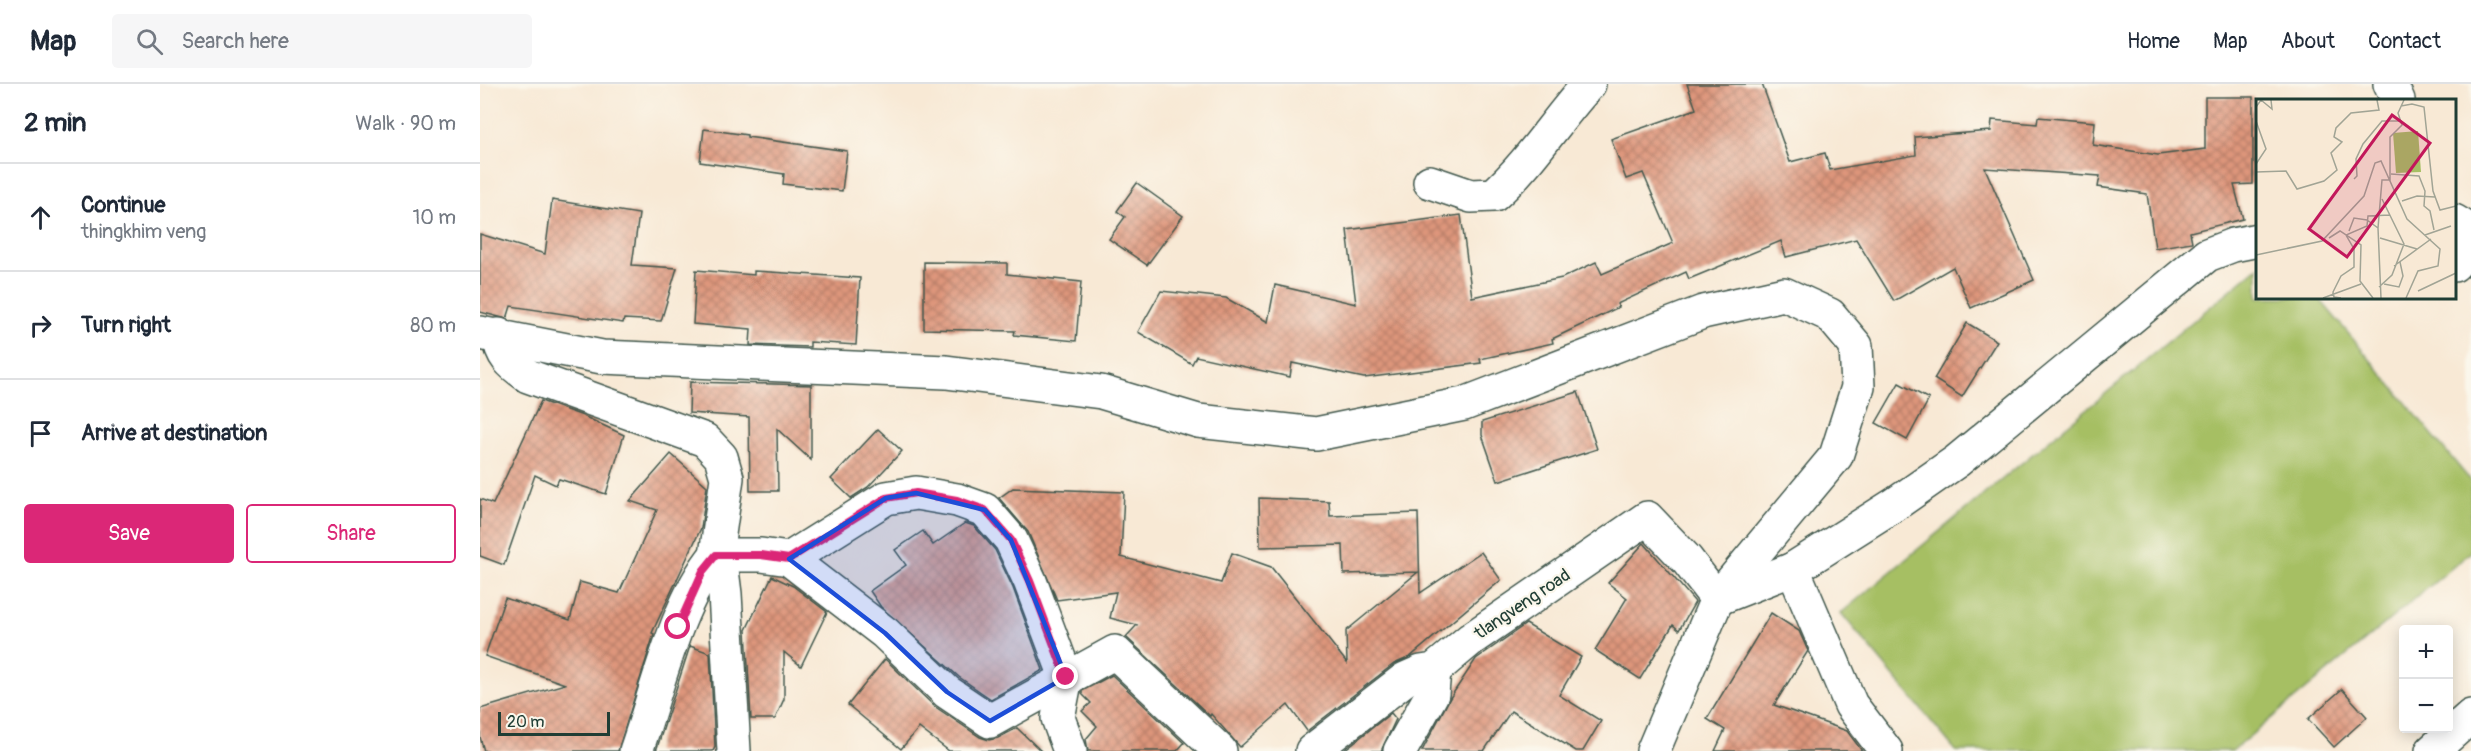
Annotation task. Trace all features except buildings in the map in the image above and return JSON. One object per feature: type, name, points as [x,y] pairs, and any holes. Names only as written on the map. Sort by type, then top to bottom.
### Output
[{"type":"main road","points":[[1430,182],[1471,196],[1494,195],[1509,182],[1558,118],[1589,84]]},
{"type":"main road","points":[[2390,84],[2398,99]]},
{"type":"main road","points":[[2456,222],[2471,231]]},
{"type":"main road","points":[[1717,599],[1793,569],[1894,505],[1957,461],[2207,255],[2233,245],[2256,240]]},
{"type":"main road","points":[[2456,263],[2471,247]]},
{"type":"main road","points":[[489,334],[602,357],[970,375],[1101,392],[1198,421],[1316,434],[1464,405],[1703,312],[1784,294],[1830,315],[1856,346],[1858,387],[1836,456],[1717,599],[1653,751]]},
{"type":"main road","points":[[489,334],[509,363],[528,376],[705,440],[721,457],[727,478],[716,555],[722,570],[725,594],[734,751]]},
{"type":"main road","points":[[789,559],[886,498],[916,493],[957,500],[985,510],[1011,540],[1030,581],[1066,677],[1058,718],[1070,751]]},
{"type":"main road","name":"tlangveng road","points":[[1312,751],[1406,679],[1421,672],[1434,670],[1471,639],[1647,518],[1687,560],[1717,599]]},
{"type":"main road","points":[[716,555],[761,555],[789,559],[885,633],[947,692],[990,721],[1115,651],[1220,751]]},
{"type":"main road","points":[[636,751],[678,627],[703,571],[716,555]]},
{"type":"main road","points":[[1793,569],[1851,705],[1886,751]]},
{"type":"main road","points":[[1400,751],[1431,694],[1434,670]]},
{"type":"main road","points":[[2432,751],[2471,716]]},
{"type":"highlighted area","points":[[916,493],[985,510],[1011,540],[1066,677],[990,721],[947,692],[885,633],[789,559],[886,498]]},
{"type":"green space","points":[[2256,269],[2256,298],[2319,298],[2471,481],[2471,552],[2232,751],[1956,751],[1841,613]]},
{"type":"route","points":[[678,627],[703,571],[716,555],[761,555],[789,559],[886,498],[916,493],[957,500],[985,510],[1011,540],[1030,581],[1066,677]]}]
